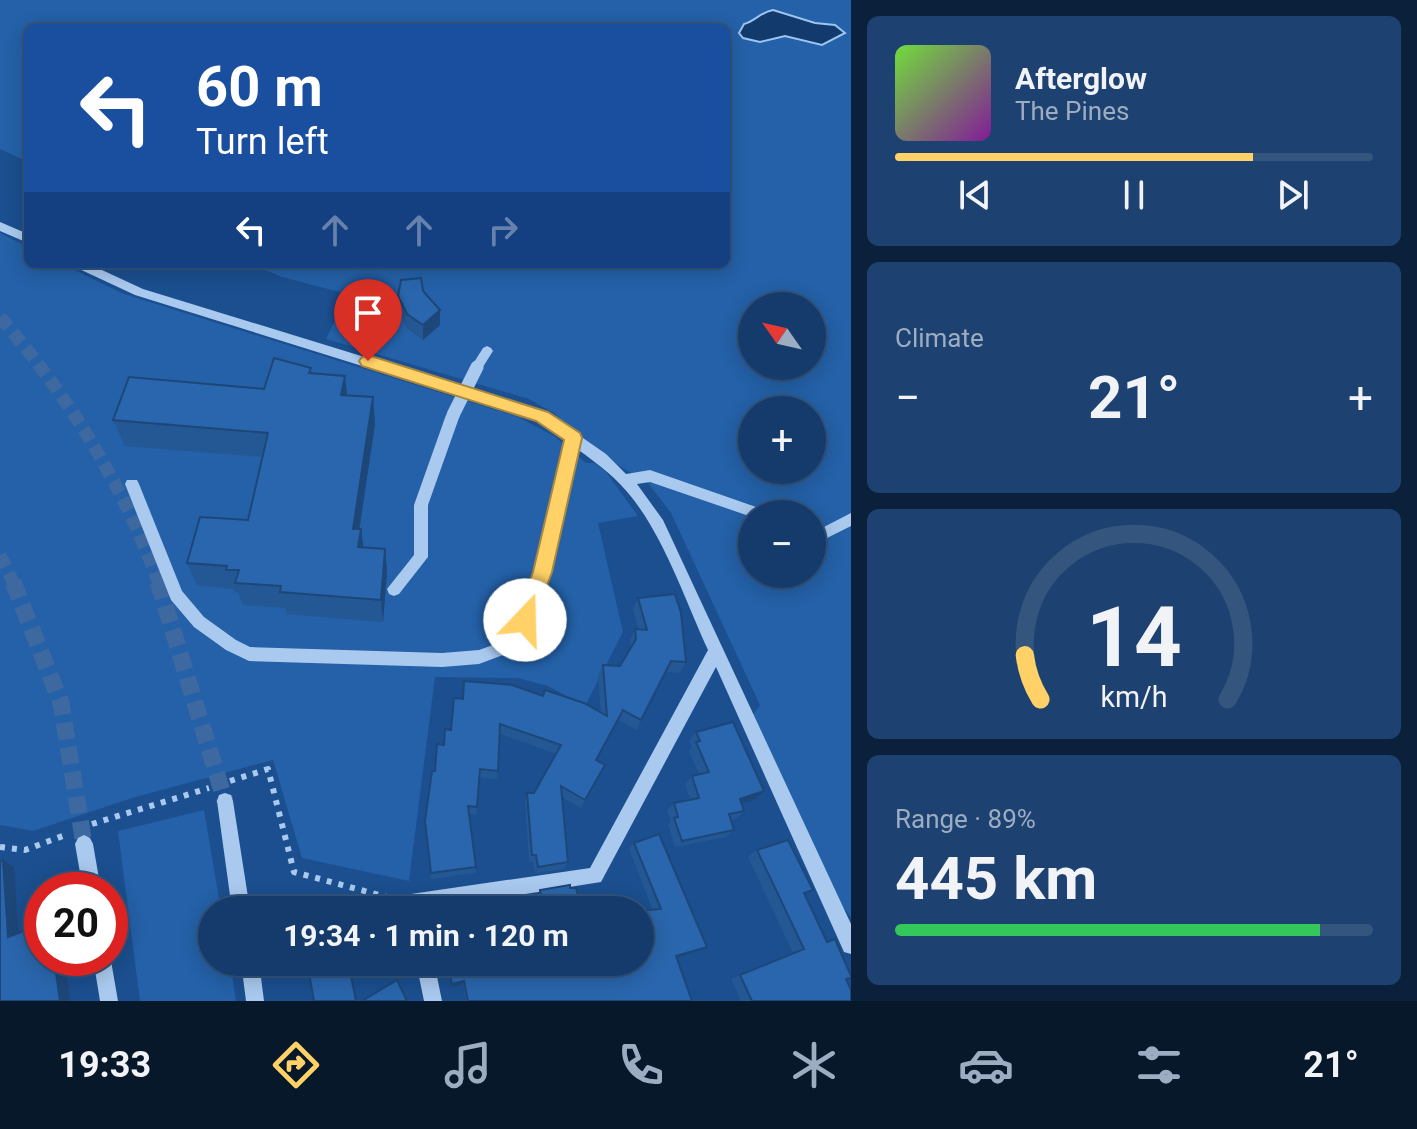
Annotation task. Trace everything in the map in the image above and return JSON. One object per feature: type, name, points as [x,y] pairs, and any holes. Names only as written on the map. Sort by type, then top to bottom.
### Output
[{"type":"street","points":[[0,226],[24,237]]},
{"type":"street","points":[[88,268],[139,292],[542,417],[573,438],[623,480],[637,493],[658,524],[851,945]]},
{"type":"street","points":[[394,589],[421,557],[421,505],[453,415],[487,351]]},
{"type":"street","points":[[132,484],[176,595],[199,622],[249,654],[442,660],[479,657],[498,650],[517,636],[533,604],[573,438]]},
{"type":"street","points":[[623,480],[650,476],[738,506]]},
{"type":"street","points":[[826,532],[851,519]]},
{"type":"street","points":[[459,896],[595,876],[716,651]]},
{"type":"street","points":[[225,801],[239,896]]},
{"type":"street","points":[[84,844],[89,872]]},
{"type":"street","points":[[105,976],[109,1001]]},
{"type":"street","points":[[252,976],[255,1001]]},
{"type":"street","points":[[428,976],[433,1001]]},
{"type":"path","points":[[0,847],[25,850]]},
{"type":"shaded area","points":[[0,0],[851,0],[851,917],[838,901],[752,716],[760,705],[671,513],[648,483],[588,447],[554,413],[529,399],[326,339],[345,301],[340,292],[282,277],[261,268],[730,268],[730,24],[24,24],[24,160],[0,149]]},
{"type":"shaded area","points":[[773,10],[815,23],[835,25],[845,33],[822,45],[785,36],[760,42],[743,38],[739,33],[744,24]]},
{"type":"shaded area","points":[[0,233],[24,245],[24,268],[70,268],[124,294],[518,417],[554,436],[586,463],[595,463],[606,472],[638,516],[598,523],[623,632],[585,706],[548,686],[518,678],[435,677],[409,881],[302,858],[273,760],[132,798],[33,831],[0,825]]},
{"type":"shaded area","points":[[204,810],[219,896],[198,896],[198,976],[232,976],[236,1001],[140,1001],[128,908],[128,872],[123,872],[118,831]]},
{"type":"building","points":[[421,278],[423,291],[440,310],[423,325],[407,314],[398,296],[401,280]]},
{"type":"building","points":[[274,358],[311,368],[309,373],[345,376],[341,395],[373,397],[353,529],[361,529],[358,547],[385,549],[381,600],[280,592],[281,586],[235,583],[239,570],[226,570],[227,566],[187,563],[200,517],[248,520],[268,433],[113,420],[129,377],[264,389]]},
{"type":"building","points":[[675,594],[681,613],[686,662],[671,661],[641,720],[623,710],[596,760],[605,765],[585,800],[561,786],[568,862],[538,867],[536,855],[532,855],[527,793],[534,793],[561,745],[500,724],[498,771],[480,769],[477,807],[468,806],[476,867],[431,873],[425,821],[432,771],[435,771],[437,744],[444,745],[445,729],[451,730],[454,698],[463,699],[464,681],[512,685],[543,696],[545,690],[584,703],[607,716],[603,665],[620,666],[636,639],[635,629],[647,630],[638,598]]},
{"type":"building","points":[[733,722],[764,791],[740,799],[744,811],[729,814],[734,830],[682,841],[674,818],[678,817],[674,803],[699,798],[692,776],[709,772],[696,742],[700,741],[696,732]]},
{"type":"building","points":[[659,834],[707,947],[676,956],[692,1001],[468,1001],[464,981],[452,984],[450,976],[654,976],[654,910],[661,909],[634,843]]},
{"type":"building","points":[[788,840],[813,890],[804,893],[827,942],[835,939],[851,976],[846,979],[851,990],[851,1001],[752,1001],[740,975],[804,949],[757,850]]},
{"type":"building","points":[[3,860],[8,937],[24,931],[24,976],[56,976],[60,1001],[0,1001],[0,861]]},
{"type":"building","points":[[570,885],[570,888],[576,888],[579,896],[541,896],[540,890]]},
{"type":"building","points":[[310,976],[351,976],[356,1001],[314,1001]]},
{"type":"building","points":[[397,980],[407,1001],[362,1001]]},
{"type":"tunnel","points":[[0,317],[49,378],[92,443],[129,511],[159,584]]},
{"type":"tunnel","points":[[0,555],[14,584]]},
{"type":"tunnel","points":[[13,582],[61,703],[84,844]]},
{"type":"tunnel","points":[[158,582],[225,801]]},
{"type":"route","points":[[368,361],[511,405],[542,417],[573,438],[542,572],[525,620]]}]
